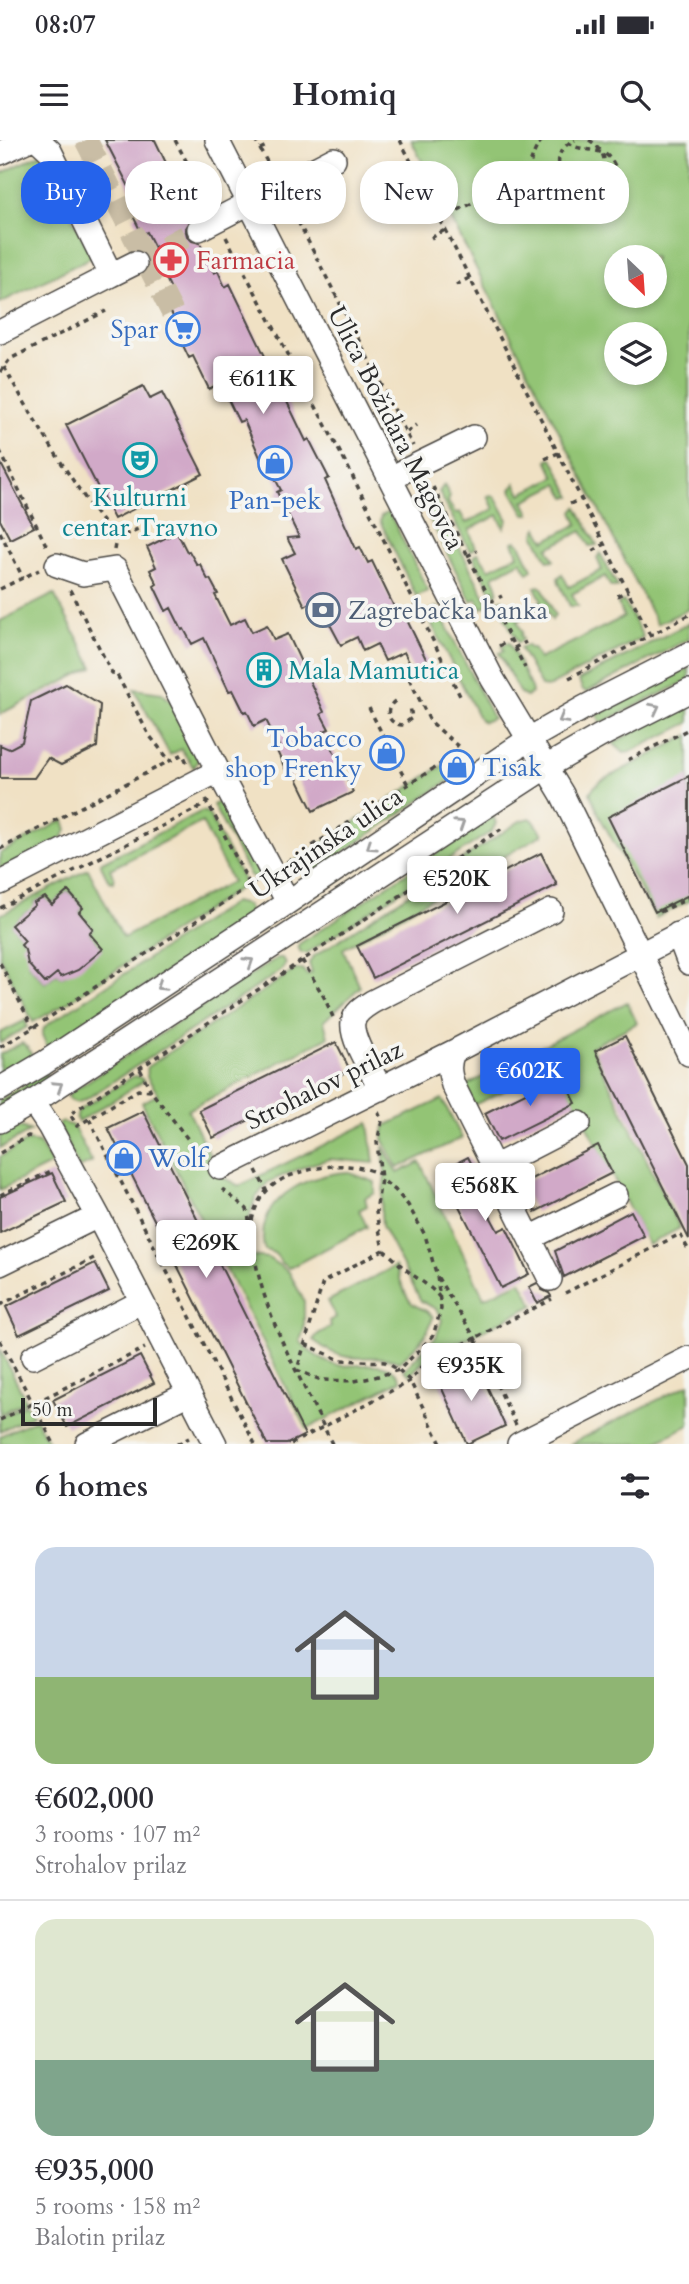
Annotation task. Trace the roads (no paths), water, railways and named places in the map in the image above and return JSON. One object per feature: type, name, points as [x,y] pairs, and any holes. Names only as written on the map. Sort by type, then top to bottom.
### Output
[{"type":"street","points":[[0,153],[28,140]]},
{"type":"street","points":[[38,140],[50,151],[111,275]]},
{"type":"street","name":"Ulica Božidara Magovca","points":[[217,140],[236,177]]},
{"type":"street","points":[[330,161],[334,159]]},
{"type":"street","points":[[199,229],[236,210]]},
{"type":"street","name":"Ulica Božidara Magovca","points":[[260,224],[492,678],[562,794],[689,1054]]},
{"type":"street","points":[[0,332],[135,263]]},
{"type":"street","points":[[390,478],[474,437]]},
{"type":"street","points":[[53,565],[83,574],[114,569],[288,902]]},
{"type":"street","name":"Ukrajinska ulica","points":[[0,1089],[44,1063],[288,902],[529,739],[584,707],[689,654]]},
{"type":"street","points":[[0,1121],[546,767],[689,691]]},
{"type":"street","points":[[0,883],[218,771]]},
{"type":"street","points":[[381,1088],[353,1031],[354,1020],[360,1010],[551,911]]},
{"type":"street","points":[[684,931],[689,963]]},
{"type":"street","name":"Strohalov prilaz","points":[[213,1174],[684,931]]},
{"type":"street","points":[[689,974],[689,980]]},
{"type":"street","points":[[453,1052],[449,1062],[453,1085],[550,1279]]},
{"type":"street","points":[[33,1102],[98,1216],[189,1393],[204,1440]]},
{"type":"street","points":[[494,1167],[579,1123]]},
{"type":"street","points":[[530,1238],[616,1195]]},
{"type":"street","points":[[0,1264],[98,1216]]},
{"type":"street","points":[[33,1357],[141,1301]]},
{"type":"street","points":[[518,1436],[689,1358]]},
{"type":"street","points":[[87,1444],[189,1393]]},
{"type":"tunnel","points":[[86,140],[178,324]]},
{"type":"tunnel","points":[[135,263],[199,229]]},
{"type":"place","name":"Farmacia","points":[[171,260]]},
{"type":"place","name":"Spar","points":[[183,329]]},
{"type":"place","name":"Kulturni centar Travno","points":[[140,460]]},
{"type":"place","name":"Pan-pek","points":[[275,463]]},
{"type":"place","name":"Zagrebačka banka","points":[[323,610]]},
{"type":"place","name":"Mala Mamutica","points":[[264,670]]},
{"type":"place","name":"Tobacco shop Frenky","points":[[387,753]]},
{"type":"place","name":"Tisak","points":[[457,767]]},
{"type":"place","name":"Wolf","points":[[124,1158]]}]
